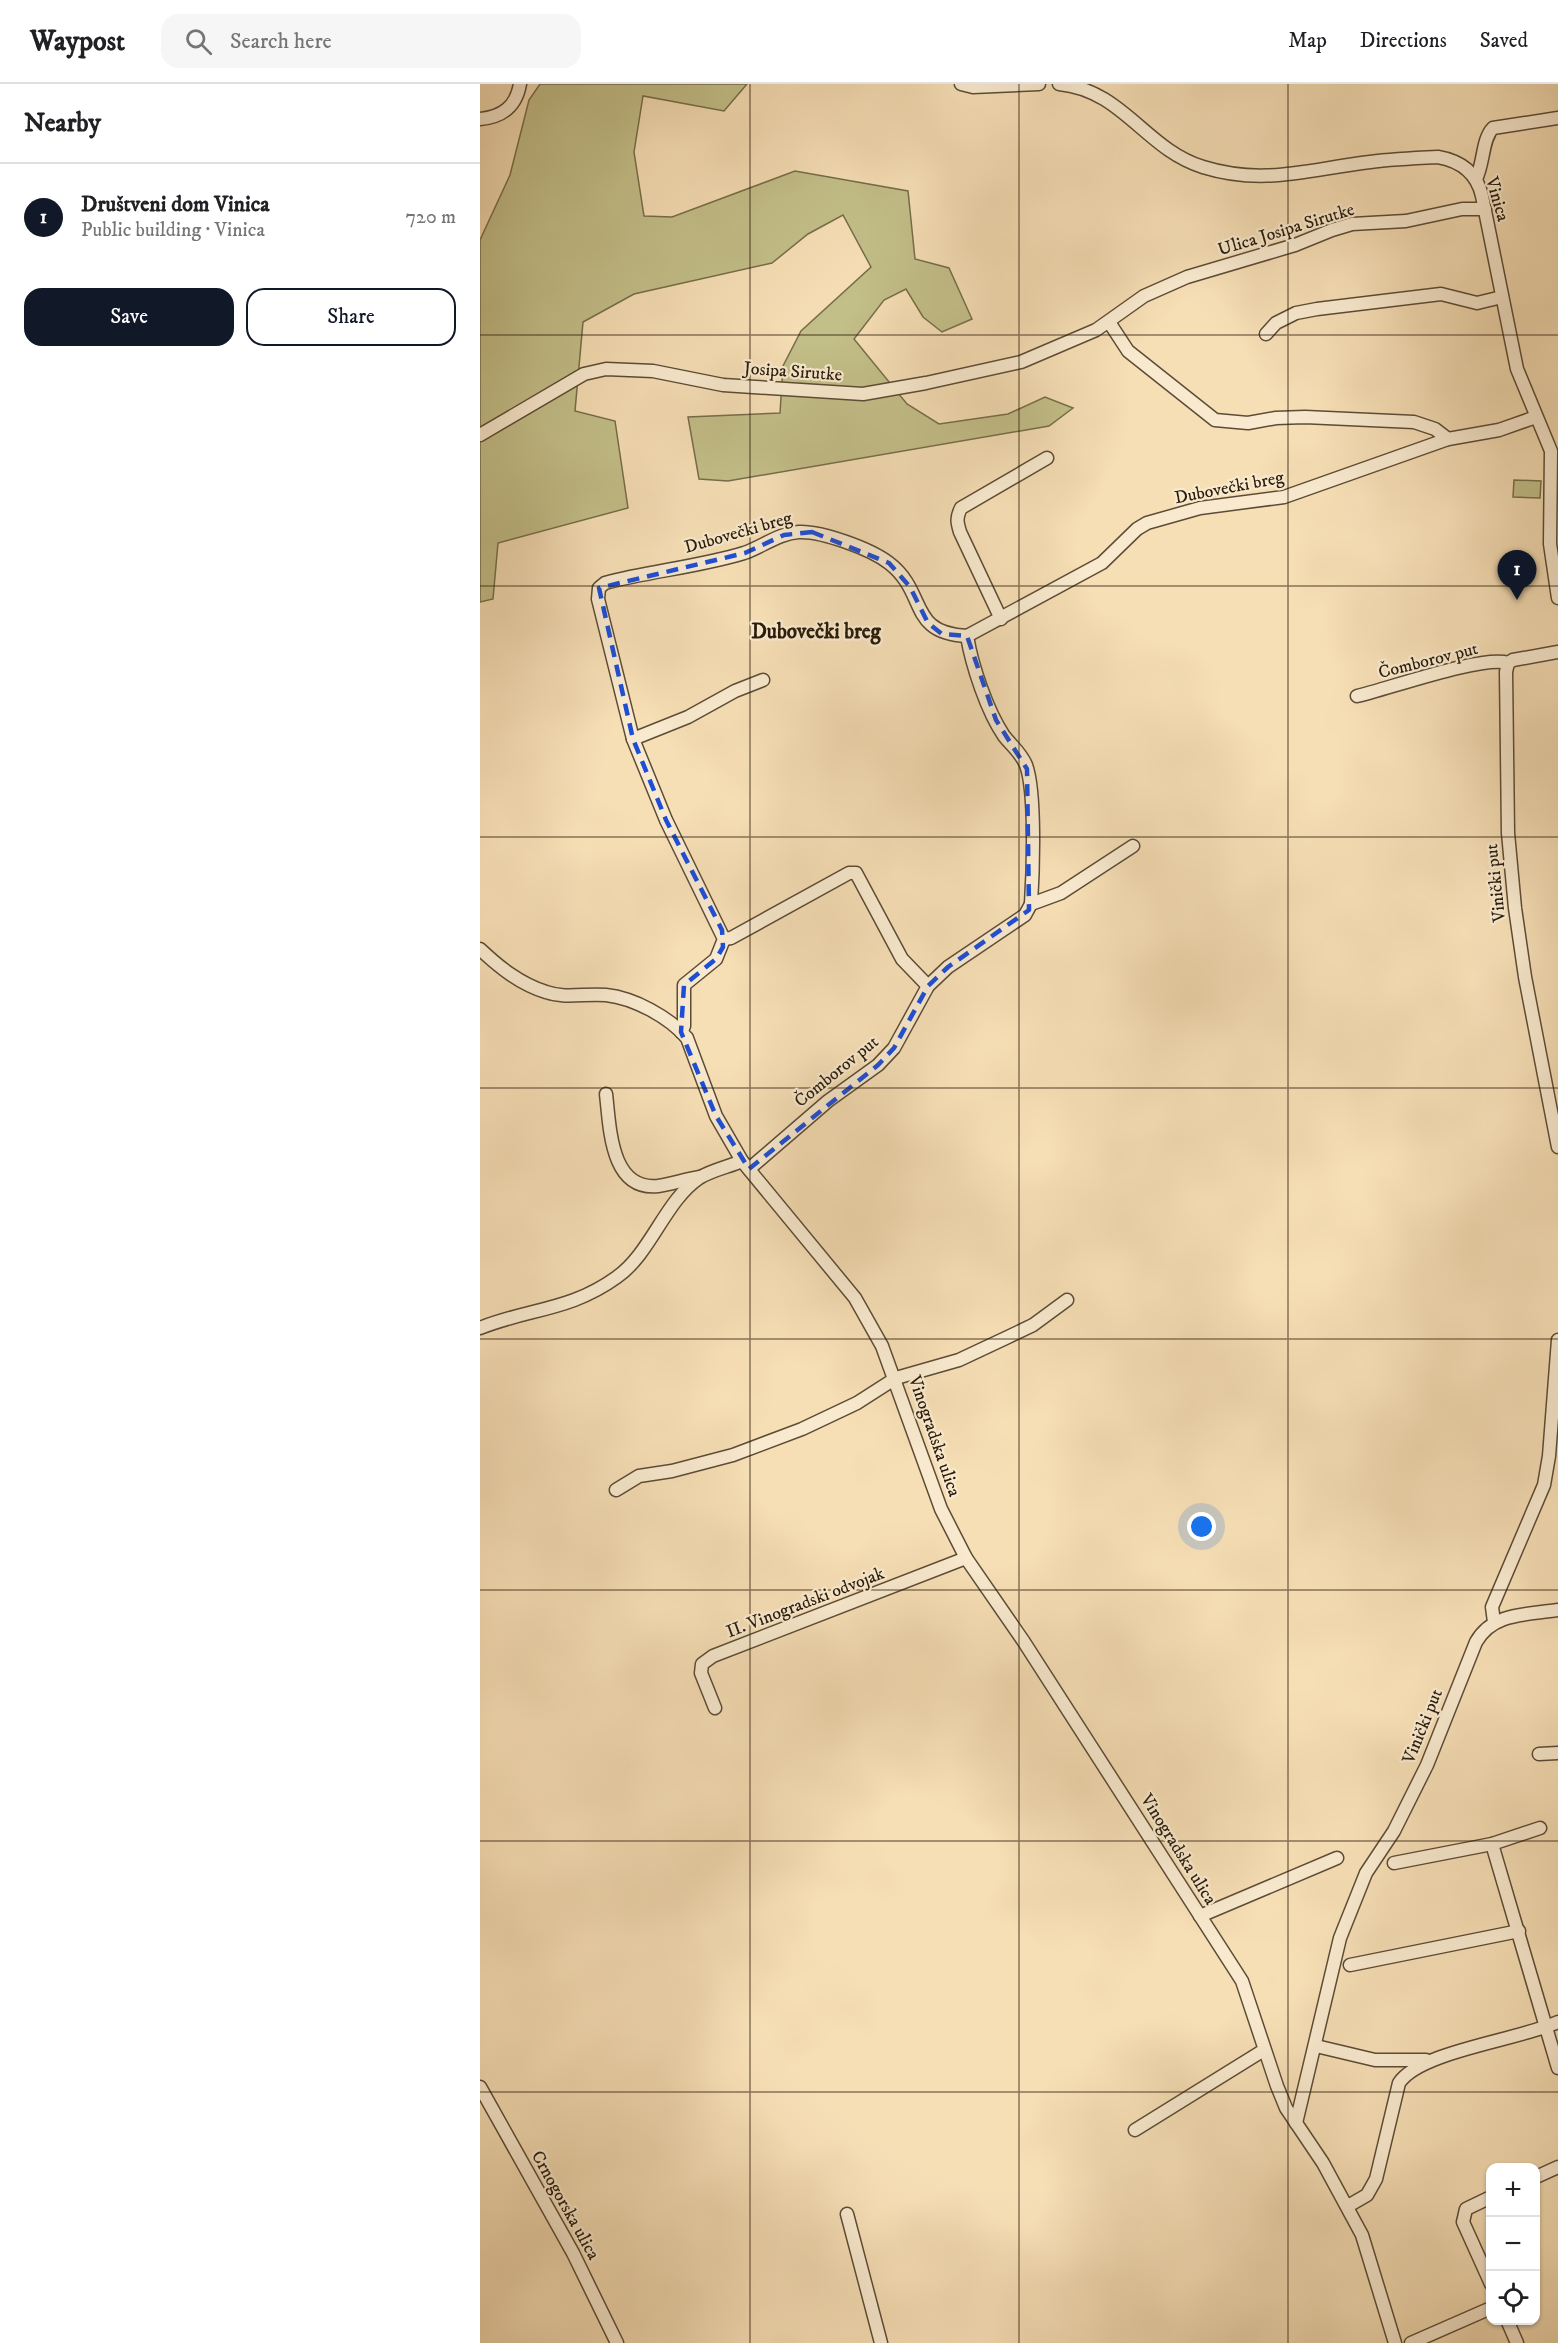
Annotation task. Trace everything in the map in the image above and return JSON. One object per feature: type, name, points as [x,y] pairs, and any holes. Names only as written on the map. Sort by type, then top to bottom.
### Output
[{"type":"street","points":[[480,119],[497,117],[505,112],[516,99],[520,84]]},
{"type":"street","points":[[961,84],[973,87],[1039,84]]},
{"type":"street","name":"Vinica","points":[[1059,84],[1086,88],[1101,95],[1114,103],[1163,147],[1204,167],[1239,175],[1269,176],[1318,172],[1368,162],[1438,157],[1459,164],[1476,179],[1485,209],[1516,369],[1546,438],[1552,464],[1550,544],[1558,598]]},
{"type":"street","points":[[1476,179],[1482,168],[1487,134],[1493,128],[1558,118]]},
{"type":"street","name":"Ulica Josipa Sirutke","points":[[1109,322],[1144,296],[1187,277],[1295,246],[1332,230],[1352,224],[1406,221],[1462,209],[1485,209]]},
{"type":"street","points":[[1266,334],[1276,323],[1296,313],[1317,309],[1441,294],[1477,303],[1502,297]]},
{"type":"street","points":[[1109,322],[1128,351],[1215,420],[1248,423],[1276,418],[1305,417],[1414,422],[1435,429],[1448,439]]},
{"type":"street","name":"Josipa Sirutke","points":[[480,435],[584,374],[606,369],[653,371],[723,385],[863,394],[1021,362],[1096,330],[1109,322]]},
{"type":"street","name":"Dubovečki breg","points":[[724,939],[666,820],[633,739],[598,599],[599,588],[605,583],[735,555],[784,535],[812,532],[844,542],[889,563],[910,586],[928,623],[934,629],[942,634],[967,636],[1102,563],[1137,529],[1147,523],[1200,508],[1284,497],[1448,439],[1499,430],[1536,417]]},
{"type":"street","points":[[1002,619],[956,521],[961,508],[1047,458]]},
{"type":"street","points":[[967,636],[975,669],[996,720],[1004,736],[1022,755],[1030,782],[1031,904]]},
{"type":"street","points":[[1509,663],[1519,658],[1558,652]]},
{"type":"street","name":"Čomborov put","points":[[1356,696],[1449,671],[1496,662],[1509,663]]},
{"type":"street","name":"Vinički put","points":[[1509,663],[1506,672],[1508,833],[1515,908],[1525,977],[1558,1147]]},
{"type":"street","points":[[633,739],[688,717],[735,691],[763,680]]},
{"type":"street","name":"Čomborov put","points":[[746,1165],[878,1065],[894,1048],[928,986],[966,953],[1025,915],[1031,904],[1060,893],[1133,846]]},
{"type":"street","points":[[681,1032],[684,1026],[684,985],[716,959],[724,939],[731,938],[849,873],[856,873],[903,959],[928,986]]},
{"type":"street","name":"Vinogradska ulica","points":[[480,949],[499,966],[537,989],[565,995],[606,995],[645,1007],[681,1032],[692,1047],[716,1116],[746,1165],[855,1298],[882,1346],[896,1378],[941,1509],[966,1558],[1096,1751],[1242,1981],[1276,2086],[1348,2206],[1373,2263],[1395,2343]]},
{"type":"street","points":[[606,1094],[614,1151],[621,1167],[630,1178],[641,1184],[657,1186],[746,1165]]},
{"type":"street","points":[[480,1328],[574,1303],[619,1276],[700,1177]]},
{"type":"street","points":[[616,1490],[639,1476],[681,1469],[733,1455],[802,1429],[857,1403],[896,1378],[959,1360],[1032,1325],[1067,1300]]},
{"type":"street","points":[[1558,1340],[1549,1456],[1544,1485],[1492,1607],[1494,1622],[1558,1610]]},
{"type":"street","name":"II. Vinogradski odvojak","points":[[715,1708],[701,1673],[702,1664],[713,1656],[966,1558]]},
{"type":"street","name":"Vinički put","points":[[1296,2122],[1340,1938],[1359,1888],[1411,1798],[1476,1642],[1483,1630],[1494,1622]]},
{"type":"street","points":[[1539,1754],[1558,1753]]},
{"type":"street","points":[[1394,1863],[1492,1844],[1540,1828]]},
{"type":"street","points":[[1492,1844],[1558,2068]]},
{"type":"street","points":[[1200,1916],[1337,1858]]},
{"type":"street","points":[[1350,1965],[1519,1931]]},
{"type":"street","points":[[1348,2206],[1367,2195],[1376,2179],[1399,2083],[1412,2068],[1430,2060],[1546,2028],[1558,2022]]},
{"type":"street","points":[[1316,2046],[1375,2060],[1430,2060]]},
{"type":"street","points":[[1135,2130],[1264,2050]]},
{"type":"street","name":"Crnogorska ulica","points":[[480,2087],[573,2253],[616,2343]]},
{"type":"street","points":[[1540,2175],[1558,2167]]},
{"type":"street","points":[[1486,2200],[1466,2210],[1463,2222],[1486,2273]]},
{"type":"street","points":[[847,2214],[881,2343]]},
{"type":"street","points":[[1411,2343],[1486,2310]]},
{"type":"street","points":[[1509,2325],[1517,2343]]},
{"type":"highlighted area","points":[[812,532],[889,563],[910,587],[928,623],[942,634],[967,636],[996,720],[1027,769],[1029,910],[948,967],[928,986],[894,1048],[878,1065],[749,1169],[716,1116],[681,1032],[684,985],[716,959],[723,947],[722,930],[666,820],[633,739],[599,588],[745,553],[784,535]]},
{"type":"shaded area","points":[[540,84],[747,84],[724,111],[643,96],[634,152],[644,216],[672,217],[795,171],[908,191],[915,259],[949,268],[972,319],[942,332],[923,317],[906,289],[884,300],[854,339],[907,404],[939,424],[1008,414],[1045,397],[1073,408],[1049,426],[728,481],[699,479],[688,417],[780,413],[783,366],[801,331],[871,267],[843,215],[808,234],[772,263],[634,294],[583,322],[575,411],[615,421],[628,508],[498,543],[493,599],[480,602],[480,240],[510,175],[529,100]]},
{"type":"shaded area","points":[[1514,480],[1541,481],[1540,498],[1513,497]]},
{"type":"place","name":"Društveni dom Vinica","points":[[1517,600]]},
{"type":"district","name":"Dubovečki breg","points":[[816,631]]}]
